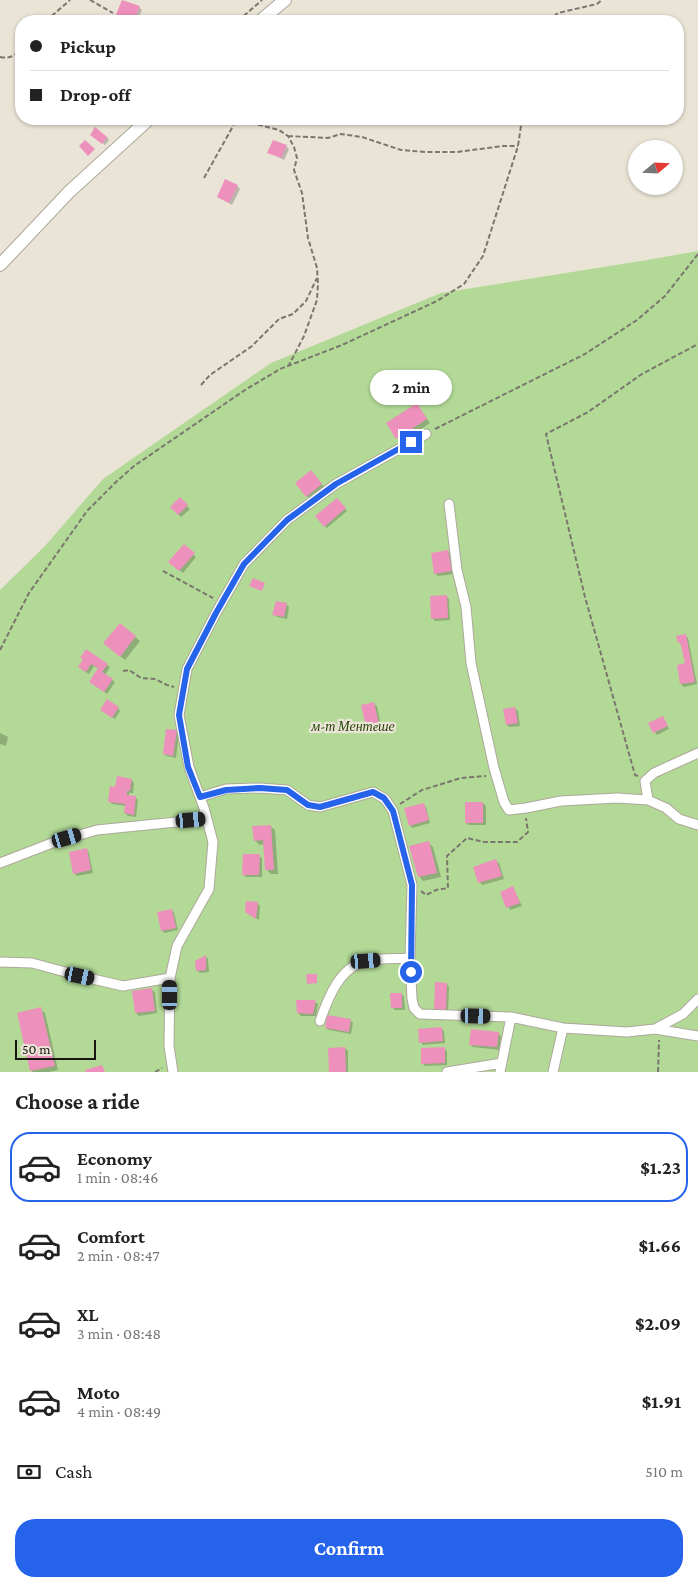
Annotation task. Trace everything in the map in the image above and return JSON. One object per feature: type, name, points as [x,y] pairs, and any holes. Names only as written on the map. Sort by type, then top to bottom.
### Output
[{"type":"main road","points":[[267,15],[285,0]]},
{"type":"main road","points":[[0,265],[69,192],[142,125]]},
{"type":"street","points":[[173,1072],[169,1046],[170,978],[177,946],[209,890],[213,842],[200,797],[188,767],[179,715],[187,669],[221,603],[244,564],[287,520],[336,484],[426,434]]},
{"type":"street","points":[[449,504],[457,570],[466,607],[471,663],[494,768],[504,802],[509,810],[561,801],[617,798],[648,800],[666,808],[679,819],[698,825]]},
{"type":"street","points":[[648,800],[645,781],[654,773],[698,753]]},
{"type":"street","points":[[200,797],[226,790],[260,788],[287,790],[308,805],[320,807],[373,792],[384,798],[393,811],[412,885],[410,958],[412,1004],[416,1012],[420,1014],[511,1017],[563,1028],[627,1032],[657,1029],[698,1036]]},
{"type":"street","points":[[0,863],[52,843],[97,830],[206,819]]},
{"type":"street","points":[[320,1021],[328,996],[350,969],[366,961],[410,958]]},
{"type":"street","points":[[0,962],[32,963],[123,986],[170,978]]},
{"type":"street","points":[[657,1029],[683,1014],[698,999]]},
{"type":"street","points":[[447,1072],[501,1068],[511,1017]]},
{"type":"street","points":[[553,1072],[563,1028]]},
{"type":"path","points":[[53,15],[70,0]]},
{"type":"path","points":[[90,0],[113,13]]},
{"type":"path","points":[[245,15],[262,0]]},
{"type":"path","points":[[556,15],[597,4],[602,0]]},
{"type":"path","points":[[0,57],[7,58],[15,56]]},
{"type":"path","points":[[204,178],[234,125]]},
{"type":"path","points":[[260,125],[279,130],[288,136],[294,146],[297,158],[294,170],[302,193],[308,238],[318,276],[317,300],[304,336],[289,366]]},
{"type":"path","points":[[0,650],[34,586],[87,511],[134,466],[245,390],[289,366],[342,345],[437,301],[464,284],[483,256],[518,146],[521,125]]},
{"type":"path","points":[[288,136],[328,138],[341,134],[362,137],[401,150],[425,152],[457,152],[518,146]]},
{"type":"path","points":[[426,434],[585,354],[637,320],[665,296],[698,254]]},
{"type":"path","points":[[201,384],[210,375],[252,346],[279,319],[293,314],[312,292],[318,276]]},
{"type":"path","points":[[645,781],[635,775],[585,597],[546,434],[588,412],[642,374],[698,344]]},
{"type":"path","points":[[164,571],[221,603]]},
{"type":"path","points":[[124,672],[129,670],[141,678],[155,679],[167,685],[184,688]]},
{"type":"path","points":[[393,811],[403,801],[422,790],[461,778],[486,777],[494,768]]},
{"type":"path","points":[[412,885],[426,895],[436,890],[448,888],[447,856],[467,838],[484,842],[517,842],[528,832],[526,808]]},
{"type":"path","points":[[657,1029],[658,1072]]},
{"type":"green space","name":"м-т Ментeше","points":[[698,251],[698,1072],[0,1072],[0,590],[45,546],[103,479],[271,363],[441,293]]},
{"type":"building","points":[[122,0],[140,6],[136,15],[116,15]]},
{"type":"building","points":[[95,127],[107,137],[102,144],[90,135]]},
{"type":"building","points":[[85,140],[95,149],[88,156],[79,146]]},
{"type":"building","points":[[273,140],[287,145],[281,158],[267,153]]},
{"type":"building","points":[[225,179],[238,185],[229,203],[217,197]]},
{"type":"building","points":[[417,403],[427,419],[396,439],[386,423]]},
{"type":"building","points":[[311,470],[322,484],[306,497],[295,483]]},
{"type":"building","points":[[180,497],[188,505],[178,515],[170,507]]},
{"type":"building","points":[[337,498],[346,508],[324,527],[315,516]]},
{"type":"building","points":[[184,544],[195,553],[179,571],[168,562]]},
{"type":"building","points":[[448,550],[452,571],[434,574],[431,553]]},
{"type":"building","points":[[253,578],[265,583],[262,591],[249,586]]},
{"type":"building","points":[[447,595],[448,618],[431,619],[430,596]]},
{"type":"building","points":[[276,601],[287,603],[284,617],[272,615]]},
{"type":"building","points":[[120,623],[136,636],[120,657],[103,643]]},
{"type":"building","points":[[686,634],[695,682],[680,684],[677,665],[685,663],[680,642],[678,643],[676,636]]},
{"type":"building","points":[[86,649],[108,664],[102,672],[113,679],[104,692],[89,682],[98,668],[91,664],[86,672],[78,667],[83,659],[80,658]]},
{"type":"building","points":[[107,699],[119,707],[112,718],[100,710]]},
{"type":"building","points":[[374,702],[379,724],[366,727],[361,705]]},
{"type":"building","points":[[515,707],[518,723],[506,725],[503,709]]},
{"type":"building","points":[[663,716],[668,726],[653,733],[648,723]]},
{"type":"building","points":[[166,729],[177,730],[173,756],[163,754]]},
{"type":"building","points":[[117,776],[132,779],[130,791],[127,791],[127,795],[136,796],[134,815],[124,813],[125,804],[108,802],[110,786],[115,787]]},
{"type":"building","points":[[465,802],[483,802],[483,823],[465,823]]},
{"type":"building","points":[[424,803],[429,820],[409,826],[404,808]]},
{"type":"building","points":[[271,825],[274,870],[265,870],[263,840],[254,841],[252,826]]},
{"type":"building","points":[[429,841],[437,873],[418,877],[409,846]]},
{"type":"building","points":[[87,848],[91,870],[73,874],[69,852]]},
{"type":"building","points":[[243,854],[260,854],[259,875],[242,875]]},
{"type":"building","points":[[496,859],[502,876],[478,883],[473,867]]},
{"type":"building","points":[[513,886],[520,903],[506,908],[500,892]]},
{"type":"building","points":[[246,901],[258,902],[256,919],[245,912]]},
{"type":"building","points":[[172,909],[176,928],[161,931],[157,912]]},
{"type":"building","points":[[206,955],[206,970],[196,971],[195,961]]},
{"type":"building","points":[[306,974],[317,974],[317,983],[307,984]]},
{"type":"building","points":[[435,982],[447,983],[446,1010],[434,1010]]},
{"type":"building","points":[[152,988],[155,1011],[135,1013],[132,991]]},
{"type":"building","points":[[390,993],[402,993],[402,1008],[391,1008]]},
{"type":"building","points":[[296,1000],[316,1000],[313,1014],[297,1013]]},
{"type":"building","points":[[41,1007],[55,1066],[30,1071],[17,1013]]},
{"type":"building","points":[[327,1015],[351,1019],[349,1032],[325,1028]]},
{"type":"building","points":[[442,1027],[443,1041],[419,1043],[418,1029]]},
{"type":"building","points":[[471,1029],[499,1032],[497,1047],[469,1045]]},
{"type":"building","points":[[345,1047],[346,1072],[329,1072],[328,1048]]},
{"type":"building","points":[[445,1047],[445,1063],[421,1064],[421,1048]]},
{"type":"building","points":[[102,1065],[105,1072],[86,1072],[85,1070]]},
{"type":"route","points":[[411,442],[336,484],[287,520],[244,564],[187,669],[179,715],[188,767],[200,797],[226,790],[260,788],[287,790],[308,805],[320,807],[373,792],[384,798],[393,811],[412,885],[411,972]]}]
